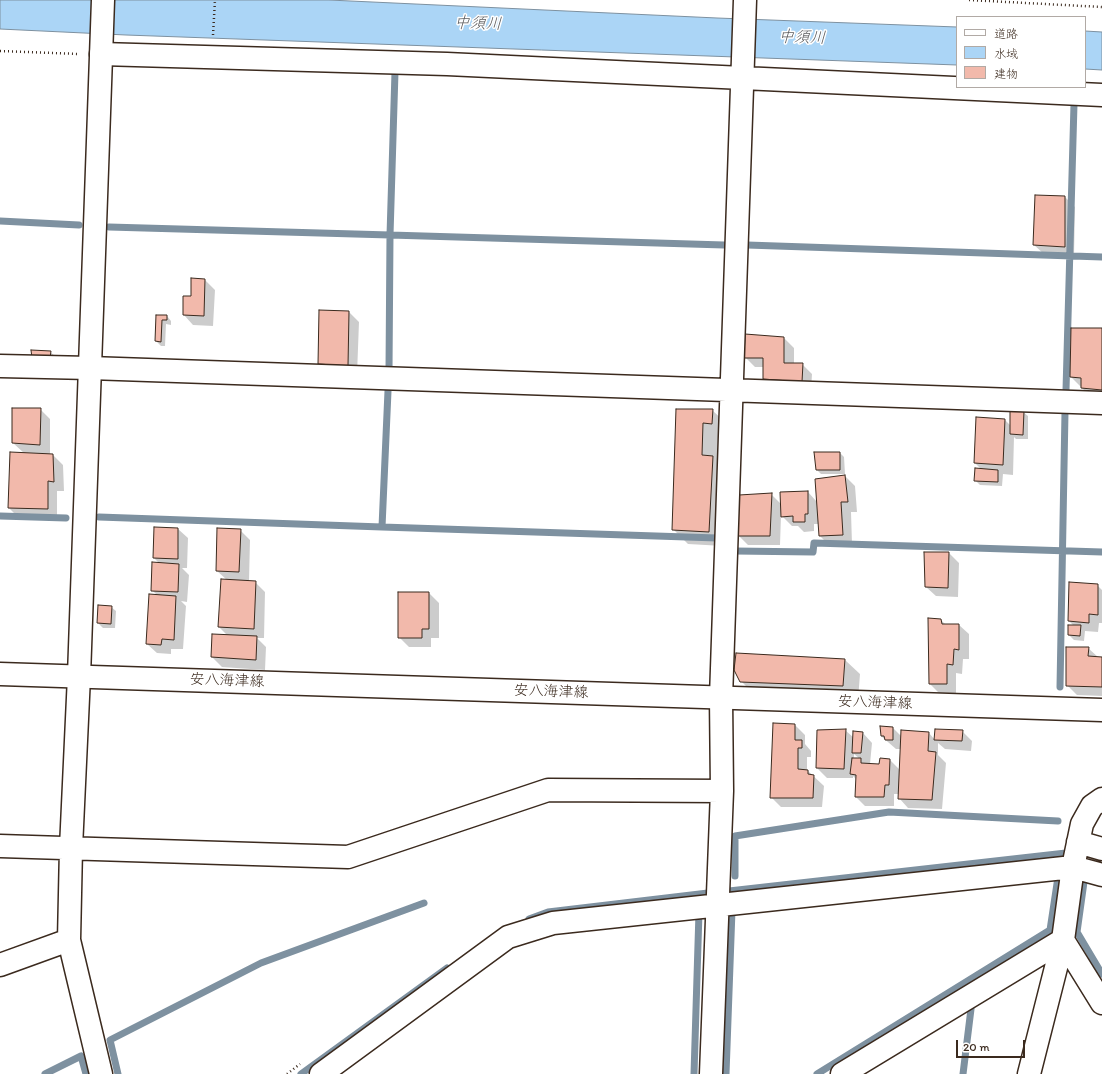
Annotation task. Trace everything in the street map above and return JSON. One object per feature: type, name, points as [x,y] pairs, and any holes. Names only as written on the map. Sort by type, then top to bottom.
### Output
[{"type":"street","points":[[101,1074],[69,940],[71,848],[79,676],[103,0]]},
{"type":"street","points":[[711,1074],[722,791],[721,698],[733,391],[745,3]]},
{"type":"street","points":[[101,51],[447,64],[743,71],[956,85]]},
{"type":"street","points":[[997,88],[1102,95]]},
{"type":"street","points":[[0,366],[1102,403]]},
{"type":"street","name":"安八海津線","points":[[0,674],[1102,710]]},
{"type":"street","points":[[0,846],[348,857],[548,790],[722,791]]},
{"type":"street","points":[[1029,1074],[1063,940],[1073,867],[1082,824],[1092,806],[1102,799]]},
{"type":"street","points":[[1078,842],[1102,849]]},
{"type":"street","points":[[321,1074],[508,937],[552,923],[1073,867],[1102,875]]},
{"type":"street","points":[[0,965],[69,940]]},
{"type":"street","points":[[1063,940],[1102,1003]]},
{"type":"street","points":[[842,1074],[1063,940]]},
{"type":"path","points":[[212,38],[215,0]]},
{"type":"path","points":[[969,0],[1102,7]]},
{"type":"path","points":[[0,51],[101,51]]},
{"type":"water","name":"中須川","points":[[0,0],[329,0],[717,18],[956,27],[956,65],[126,35],[0,29]]},
{"type":"water","points":[[1086,31],[1102,32],[1102,70],[1086,69]]},
{"type":"building","points":[[1035,195],[1065,196],[1065,247],[1033,245]]},
{"type":"building","points":[[191,278],[205,279],[204,316],[183,315],[183,296],[191,296]]},
{"type":"building","points":[[319,310],[349,311],[348,366],[318,364]]},
{"type":"building","points":[[156,315],[167,315],[167,320],[162,320],[161,342],[155,341]]},
{"type":"building","points":[[1071,328],[1102,328],[1102,390],[1081,388],[1081,378],[1070,377]]},
{"type":"building","points":[[745,334],[784,337],[784,363],[803,363],[802,382],[763,379],[763,358],[744,358]]},
{"type":"building","points":[[31,350],[51,351],[50,358],[32,358]]},
{"type":"building","points":[[12,408],[41,408],[40,445],[12,443]]},
{"type":"building","points":[[676,409],[713,409],[712,424],[703,423],[702,455],[713,456],[709,532],[672,530]]},
{"type":"building","points":[[1010,411],[1024,411],[1023,435],[1010,434]]},
{"type":"building","points":[[976,417],[1005,419],[1003,465],[974,463]]},
{"type":"building","points":[[10,452],[53,454],[54,482],[48,481],[48,509],[8,508]]},
{"type":"building","points":[[814,452],[840,452],[840,470],[816,470]]},
{"type":"building","points":[[975,468],[998,470],[998,482],[974,481]]},
{"type":"building","points":[[845,475],[848,502],[841,502],[843,535],[819,536],[815,479]]},
{"type":"building","points":[[808,491],[808,514],[805,514],[805,522],[793,522],[793,516],[781,517],[780,492]]},
{"type":"building","points":[[772,493],[770,536],[737,536],[739,495]]},
{"type":"building","points":[[154,527],[178,528],[178,559],[153,558]]},
{"type":"building","points":[[217,528],[241,529],[239,572],[216,571]]},
{"type":"building","points":[[924,552],[949,552],[948,588],[925,587]]},
{"type":"building","points":[[152,562],[179,564],[178,592],[151,591]]},
{"type":"building","points":[[221,579],[256,581],[254,629],[218,627]]},
{"type":"building","points":[[1069,582],[1098,584],[1098,615],[1089,614],[1089,623],[1068,621]]},
{"type":"building","points":[[398,592],[429,592],[429,629],[422,629],[422,638],[398,638]]},
{"type":"building","points":[[149,594],[176,596],[174,640],[162,639],[161,645],[146,644]]},
{"type":"building","points":[[98,605],[112,606],[111,624],[97,623]]},
{"type":"building","points":[[928,618],[941,619],[942,624],[959,624],[959,650],[954,649],[953,665],[947,664],[947,684],[929,684]]},
{"type":"building","points":[[1068,625],[1081,625],[1080,636],[1068,635]]},
{"type":"building","points":[[212,634],[257,636],[256,660],[211,657]]},
{"type":"building","points":[[1066,647],[1089,647],[1088,656],[1102,657],[1102,687],[1066,686]]},
{"type":"building","points":[[736,653],[845,659],[843,686],[740,682],[734,670]]},
{"type":"building","points":[[773,723],[795,724],[795,740],[802,740],[802,748],[798,748],[798,769],[808,770],[808,774],[814,775],[813,798],[770,798]]},
{"type":"building","points":[[880,726],[893,727],[893,740],[885,740],[884,736],[881,736]]},
{"type":"building","points":[[846,729],[844,769],[816,768],[817,730]]},
{"type":"building","points":[[935,729],[963,730],[962,741],[934,740]]},
{"type":"building","points":[[901,730],[929,732],[928,751],[936,752],[932,800],[898,799]]},
{"type":"building","points":[[853,731],[863,732],[861,753],[852,753]]},
{"type":"building","points":[[852,758],[861,758],[861,763],[879,764],[880,758],[890,759],[889,785],[885,785],[884,797],[855,797],[856,775],[850,774]]},
{"type":"waterway","points":[[109,227],[390,235],[395,72]]},
{"type":"waterway","points":[[1066,390],[1074,104]]},
{"type":"waterway","points":[[0,221],[79,225]]},
{"type":"waterway","points":[[389,370],[390,235],[724,245]]},
{"type":"waterway","points":[[747,245],[1102,257]]},
{"type":"waterway","points":[[99,517],[382,527],[388,391]]},
{"type":"waterway","points":[[1060,687],[1065,412]]},
{"type":"waterway","points":[[0,516],[66,518]]},
{"type":"waterway","points":[[382,527],[717,538]]},
{"type":"waterway","points":[[735,551],[813,552],[814,543],[1102,552]]},
{"type":"waterway","points":[[735,876],[735,836],[889,812],[1058,821]]},
{"type":"waterway","points":[[729,891],[1066,853]]},
{"type":"waterway","points":[[817,1074],[1050,930],[1058,877]]},
{"type":"waterway","points":[[1084,882],[1077,932],[1102,974]]},
{"type":"waterway","points":[[529,919],[548,912],[708,893]]},
{"type":"waterway","points":[[118,1074],[110,1040],[261,963],[424,903]]},
{"type":"waterway","points":[[726,1074],[732,910]]},
{"type":"waterway","points":[[694,1074],[699,912]]},
{"type":"waterway","points":[[301,1074],[447,968]]},
{"type":"waterway","points":[[963,1074],[971,1009]]},
{"type":"waterway","points":[[45,1074],[81,1056],[86,1074]]}]
